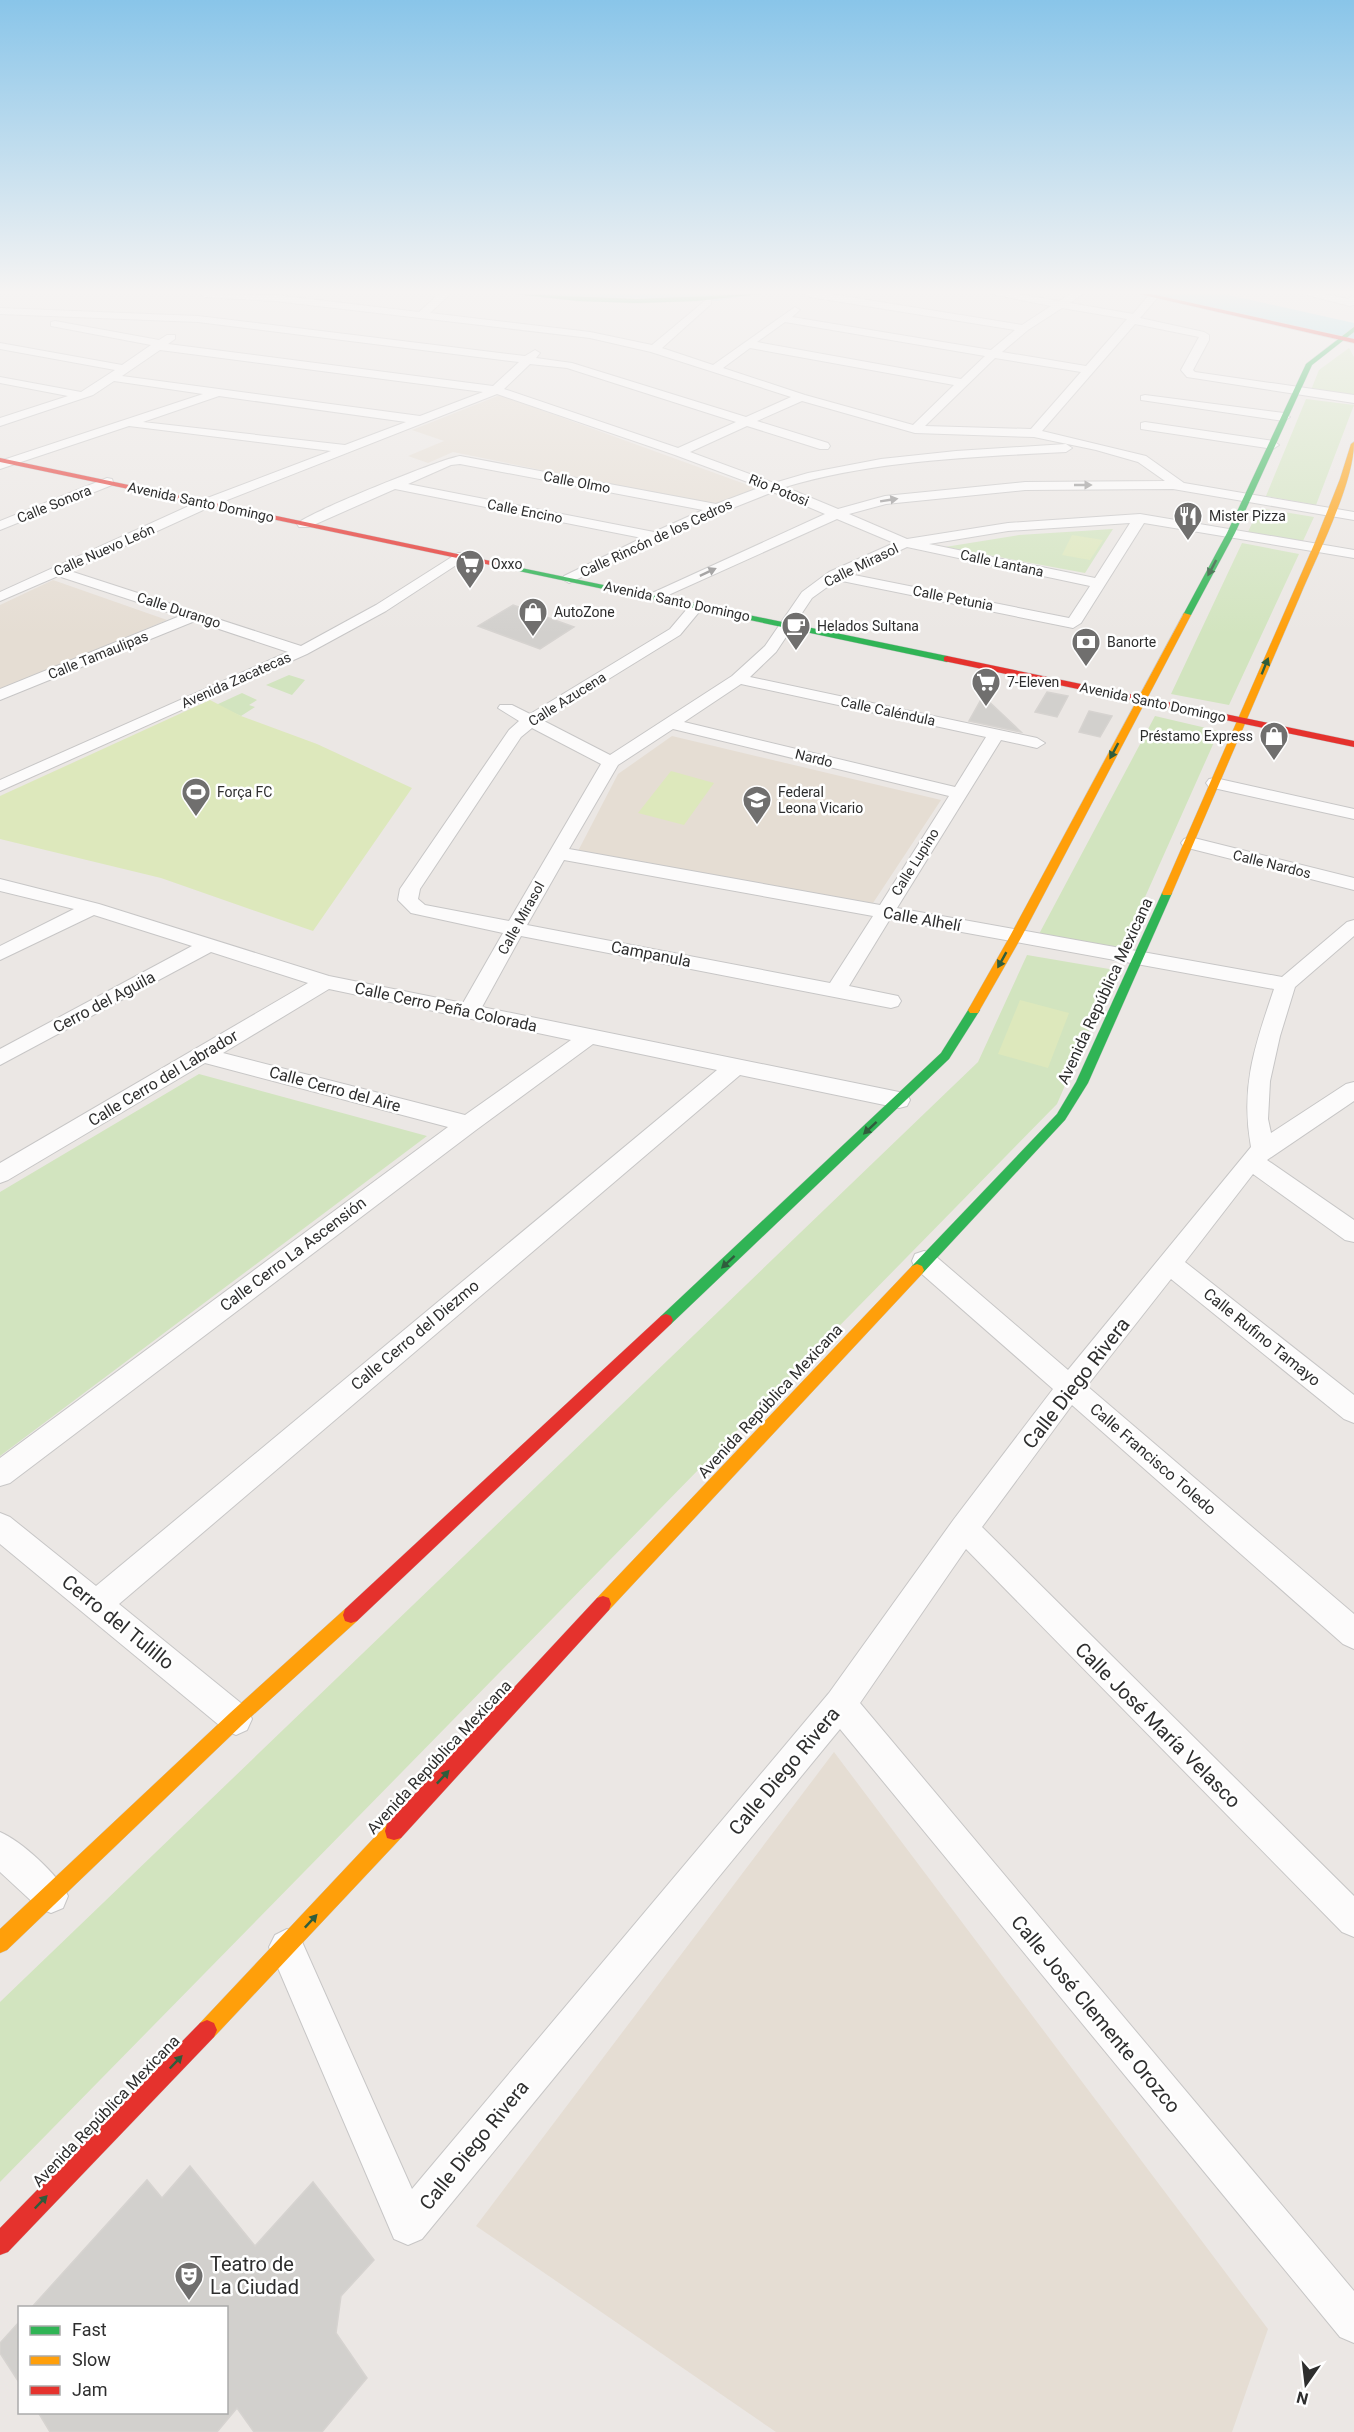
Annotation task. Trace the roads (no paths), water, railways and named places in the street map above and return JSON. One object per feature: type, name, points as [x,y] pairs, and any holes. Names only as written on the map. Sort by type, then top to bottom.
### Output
[{"type":"main road","points":[[0,1943],[236,1719],[410,1562],[945,1056],[962,1031],[1016,936],[1231,533],[1249,498],[1288,407]]},
{"type":"main road","name":"Avenida República Mexicana","points":[[0,2244],[287,1947],[659,1543],[1061,1117],[1072,1102],[1140,958],[1244,720],[1266,662],[1331,512],[1349,479],[1354,447]]},
{"type":"main road","name":"Avenida Santo Domingo","points":[[3,462],[463,556],[1354,744]]},
{"type":"street","points":[[0,422],[44,407]]},
{"type":"street","points":[[3,462],[173,407]]},
{"type":"street","points":[[331,407],[421,420]]},
{"type":"street","name":"Calle Nuevo León","points":[[0,597],[207,503],[452,407]]},
{"type":"street","name":"Rio Potosi","points":[[548,407],[679,452],[772,487],[906,543]]},
{"type":"street","points":[[704,407],[824,446]]},
{"type":"street","points":[[679,452],[777,407]]},
{"type":"street","points":[[838,407],[915,429],[1034,433],[1098,447],[1142,459],[1179,485]]},
{"type":"street","points":[[915,429],[937,407]]},
{"type":"street","points":[[1034,433],[1056,407]]},
{"type":"street","points":[[1214,407],[1284,417]]},
{"type":"street","points":[[0,415],[13,417]]},
{"type":"street","points":[[125,423],[348,449]]},
{"type":"street","points":[[1145,426],[1273,445]]},
{"type":"street","name":"Calle Rincón de los Cedros","points":[[569,579],[657,537],[772,487],[831,472],[870,465],[968,454],[1098,447]]},
{"type":"street","name":"Calle Olmo","points":[[304,525],[448,462],[460,460],[719,509]]},
{"type":"street","name":"Calle Sonora","points":[[0,526],[107,482]]},
{"type":"street","name":"Calle Encino","points":[[393,485],[657,537]]},
{"type":"street","points":[[655,597],[836,514],[885,500],[996,488],[1055,485],[1179,485],[1354,516]]},
{"type":"street","points":[[1098,583],[1140,518]]},
{"type":"street","name":"Calle Mirasol","points":[[469,1012],[514,929],[611,762],[738,679],[771,649],[807,595],[834,575],[906,543],[1057,522],[1140,518],[1354,554]]},
{"type":"street","name":"Calle Lantana","points":[[906,543],[1098,583]]},
{"type":"street","name":"Avenida Zacatecas","points":[[0,786],[302,651],[381,608],[463,556]]},
{"type":"street","name":"Calle Durango","points":[[56,571],[302,651]]},
{"type":"street","name":"Calle Petunia","points":[[834,575],[1073,622],[1098,583]]},
{"type":"street","name":"Calle Azucena","points":[[412,905],[408,900],[410,889],[515,734],[531,720],[669,636],[697,606]]},
{"type":"street","name":"Calle Tamaulipas","points":[[0,695],[196,615]]},
{"type":"street","name":"Calle Caléndula","points":[[738,679],[1037,743]]},
{"type":"street","points":[[506,708],[611,762]]},
{"type":"street","name":"Nardo","points":[[669,723],[959,793]]},
{"type":"street","name":"Calle Lupino","points":[[836,990],[996,735]]},
{"type":"street","points":[[1215,783],[1354,814]]},
{"type":"street","name":"Calle Nardos","points":[[1190,843],[1354,884]]},
{"type":"street","name":"Calle Alhelí","points":[[558,853],[1286,984]]},
{"type":"street","name":"Calle Cerro Peña Colorada","points":[[0,885],[92,908],[326,982],[899,1100]]},
{"type":"street","name":"Campanula","points":[[412,905],[428,912],[891,1001]]},
{"type":"street","points":[[0,954],[92,908]]},
{"type":"street","points":[[1354,926],[1296,973],[1286,984],[1269,1036],[1259,1081],[1257,1119],[1257,1156],[1354,1233]]},
{"type":"street","name":"Cerro del Aguila","points":[[0,1058],[208,946]]},
{"type":"street","name":"Calle Cerro del Labrador","points":[[0,1174],[326,982]]},
{"type":"street","name":"Calle Cerro La Ascensión","points":[[0,1474],[468,1124],[589,1037]]},
{"type":"street","name":"Calle Cerro del Aire","points":[[203,1055],[468,1124]]},
{"type":"street","name":"Calle Cerro del Diezmo","points":[[97,1604],[735,1067]]},
{"type":"street","name":"Calle Diego Rivera","points":[[287,1947],[408,2225],[840,1704],[964,1528],[1070,1387],[1257,1156],[1354,1090]]},
{"type":"street","name":"Calle Francisco Toledo","points":[[924,1261],[1354,1634]]},
{"type":"street","name":"Calle Rufino Tamayo","points":[[1170,1264],[1354,1411]]},
{"type":"street","name":"Cerro del Tulillo","points":[[0,1526],[236,1719]]},
{"type":"street","name":"Calle José María Velasco","points":[[964,1528],[1354,1920]]},
{"type":"street","name":"Calle José Clemente Orozco","points":[[840,1704],[1354,2323]]},
{"type":"street","points":[[0,1848],[51,1896]]},
{"type":"place","name":"Mister Pizza","points":[[1188,542]]},
{"type":"place","name":"Oxxo","points":[[470,590]]},
{"type":"place","name":"AutoZone","points":[[533,638]]},
{"type":"place","name":"Helados Sultana","points":[[796,652]]},
{"type":"place","name":"Banorte","points":[[1086,668]]},
{"type":"place","name":"7-Eleven","points":[[986,708]]},
{"type":"place","name":"Préstamo Express","points":[[1274,762]]},
{"type":"place","name":"Força FC","points":[[196,818]]},
{"type":"place","name":"Federal Leona Vicario","points":[[757,826]]},
{"type":"place","name":"Teatro de La Ciudad","points":[[189,2302]]}]
